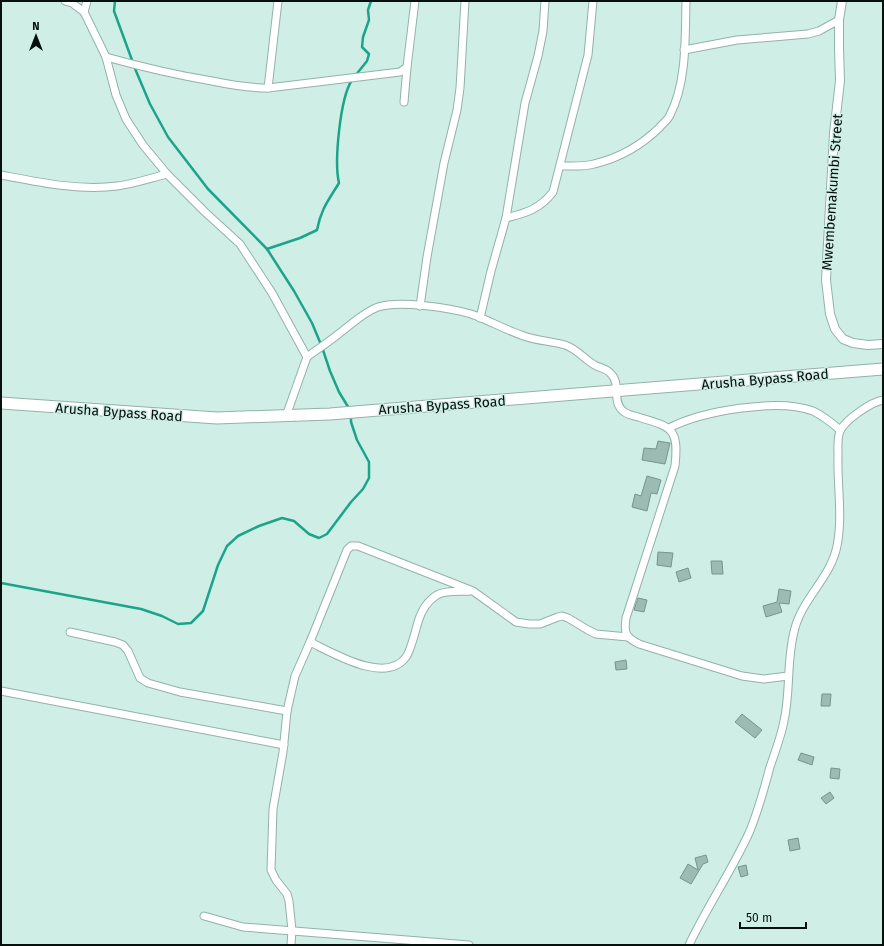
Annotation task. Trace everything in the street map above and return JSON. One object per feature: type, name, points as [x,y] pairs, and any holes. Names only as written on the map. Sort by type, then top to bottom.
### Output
[{"type":"main road","name":"Arusha Bypass Road","points":[[1,403],[217,418],[286,416],[330,414],[883,369]]},
{"type":"street","points":[[65,1],[72,3],[84,12],[106,57],[116,95],[126,118],[143,145],[167,174],[240,244],[272,293],[307,357]]},
{"type":"street","points":[[84,12],[87,1]]},
{"type":"street","points":[[268,88],[278,1]]},
{"type":"street","points":[[404,102],[415,1]]},
{"type":"street","points":[[420,306],[442,171],[457,110],[460,88],[465,1]]},
{"type":"street","points":[[480,318],[506,218],[525,103],[538,56],[543,31],[545,1]]},
{"type":"street","points":[[506,218],[538,207],[547,200],[553,192],[561,166],[588,54],[593,1]]},
{"type":"street","points":[[561,166],[586,166],[595,164],[636,148],[655,132],[669,117],[679,89],[684,50],[686,1]]},
{"type":"street","name":"Mwembemakumbi Street","points":[[842,1],[839,20],[840,81],[834,133],[826,280],[830,314],[836,330],[843,338],[853,343],[868,345],[883,344]]},
{"type":"street","points":[[684,50],[737,40],[808,34],[819,31],[839,20]]},
{"type":"street","points":[[106,57],[140,67],[250,88],[268,88],[366,77],[400,72],[407,67]]},
{"type":"street","points":[[1,175],[40,182],[91,188],[117,186],[167,174]]},
{"type":"street","points":[[286,416],[307,357],[368,311],[380,306],[394,304],[460,312],[480,318],[521,336],[537,341],[565,345],[576,350],[591,363],[612,374],[615,379],[618,406],[622,410],[627,414],[657,422],[669,428],[676,443],[675,466],[626,618],[624,629],[628,637],[639,644],[742,676],[764,679],[788,676]]},
{"type":"street","points":[[689,945],[749,832],[764,790],[784,721],[792,639],[800,613],[831,565],[837,545],[839,507],[838,438],[840,430],[867,406],[883,400]]},
{"type":"street","points":[[669,428],[695,417],[717,411],[784,406],[812,411],[826,418],[840,430]]},
{"type":"street","points":[[291,945],[292,930],[289,901],[287,894],[276,880],[272,870],[273,809],[284,745],[287,711],[295,676],[347,550],[351,546],[358,546],[473,591],[516,622],[523,624],[540,624],[562,616],[596,634],[628,637]]},
{"type":"street","points":[[310,642],[357,664],[374,668],[392,668],[399,665],[407,656],[420,616],[427,603],[433,598],[445,593],[473,591]]},
{"type":"street","points":[[70,632],[115,642],[123,646],[128,652],[140,678],[148,683],[180,692],[287,711]]},
{"type":"street","points":[[1,691],[284,745]]},
{"type":"street","points":[[204,916],[243,927],[469,945]]},
{"type":"building","points":[[658,441],[670,443],[665,464],[642,460],[644,448],[656,449]]},
{"type":"building","points":[[647,476],[661,480],[657,494],[651,493],[647,511],[632,507],[635,494],[641,496]]},
{"type":"building","points":[[658,552],[673,553],[671,567],[657,565]]},
{"type":"building","points":[[711,561],[722,561],[723,574],[712,574]]},
{"type":"building","points":[[688,568],[691,578],[679,582],[676,572]]},
{"type":"building","points":[[779,589],[791,591],[789,604],[779,603],[782,612],[766,617],[763,606],[777,602]]},
{"type":"building","points":[[638,598],[647,600],[644,612],[634,610]]},
{"type":"building","points":[[626,660],[627,669],[616,670],[615,662]]},
{"type":"building","points":[[822,694],[831,694],[830,706],[821,706]]},
{"type":"building","points":[[742,714],[762,730],[755,738],[735,722]]},
{"type":"building","points":[[801,753],[814,757],[812,765],[798,760]]},
{"type":"building","points":[[831,768],[840,769],[839,779],[830,778]]},
{"type":"building","points":[[830,792],[834,798],[826,804],[821,798]]},
{"type":"building","points":[[798,838],[800,849],[790,851],[788,840]]},
{"type":"building","points":[[706,855],[708,862],[703,864],[691,884],[680,878],[688,864],[698,870],[695,858]]},
{"type":"building","points":[[746,865],[748,875],[741,877],[738,867]]},
{"type":"waterway","points":[[115,1],[114,11],[136,71],[150,104],[168,137],[208,189],[267,249],[294,291],[312,323],[339,392],[350,410]]},
{"type":"waterway","points":[[355,76],[367,61],[369,54],[362,47],[363,37],[369,20],[368,10],[371,1]]},
{"type":"waterway","points":[[267,249],[300,238],[317,230],[328,200],[339,183],[337,161],[339,130],[344,101],[352,80]]},
{"type":"waterway","points":[[1,583],[141,609],[162,616],[178,624],[191,623],[203,611],[218,565],[227,546],[238,536],[259,526],[282,518],[294,521],[309,534],[319,538],[327,534],[351,502],[363,489],[369,478],[369,462],[357,440],[351,422],[351,415]]}]
